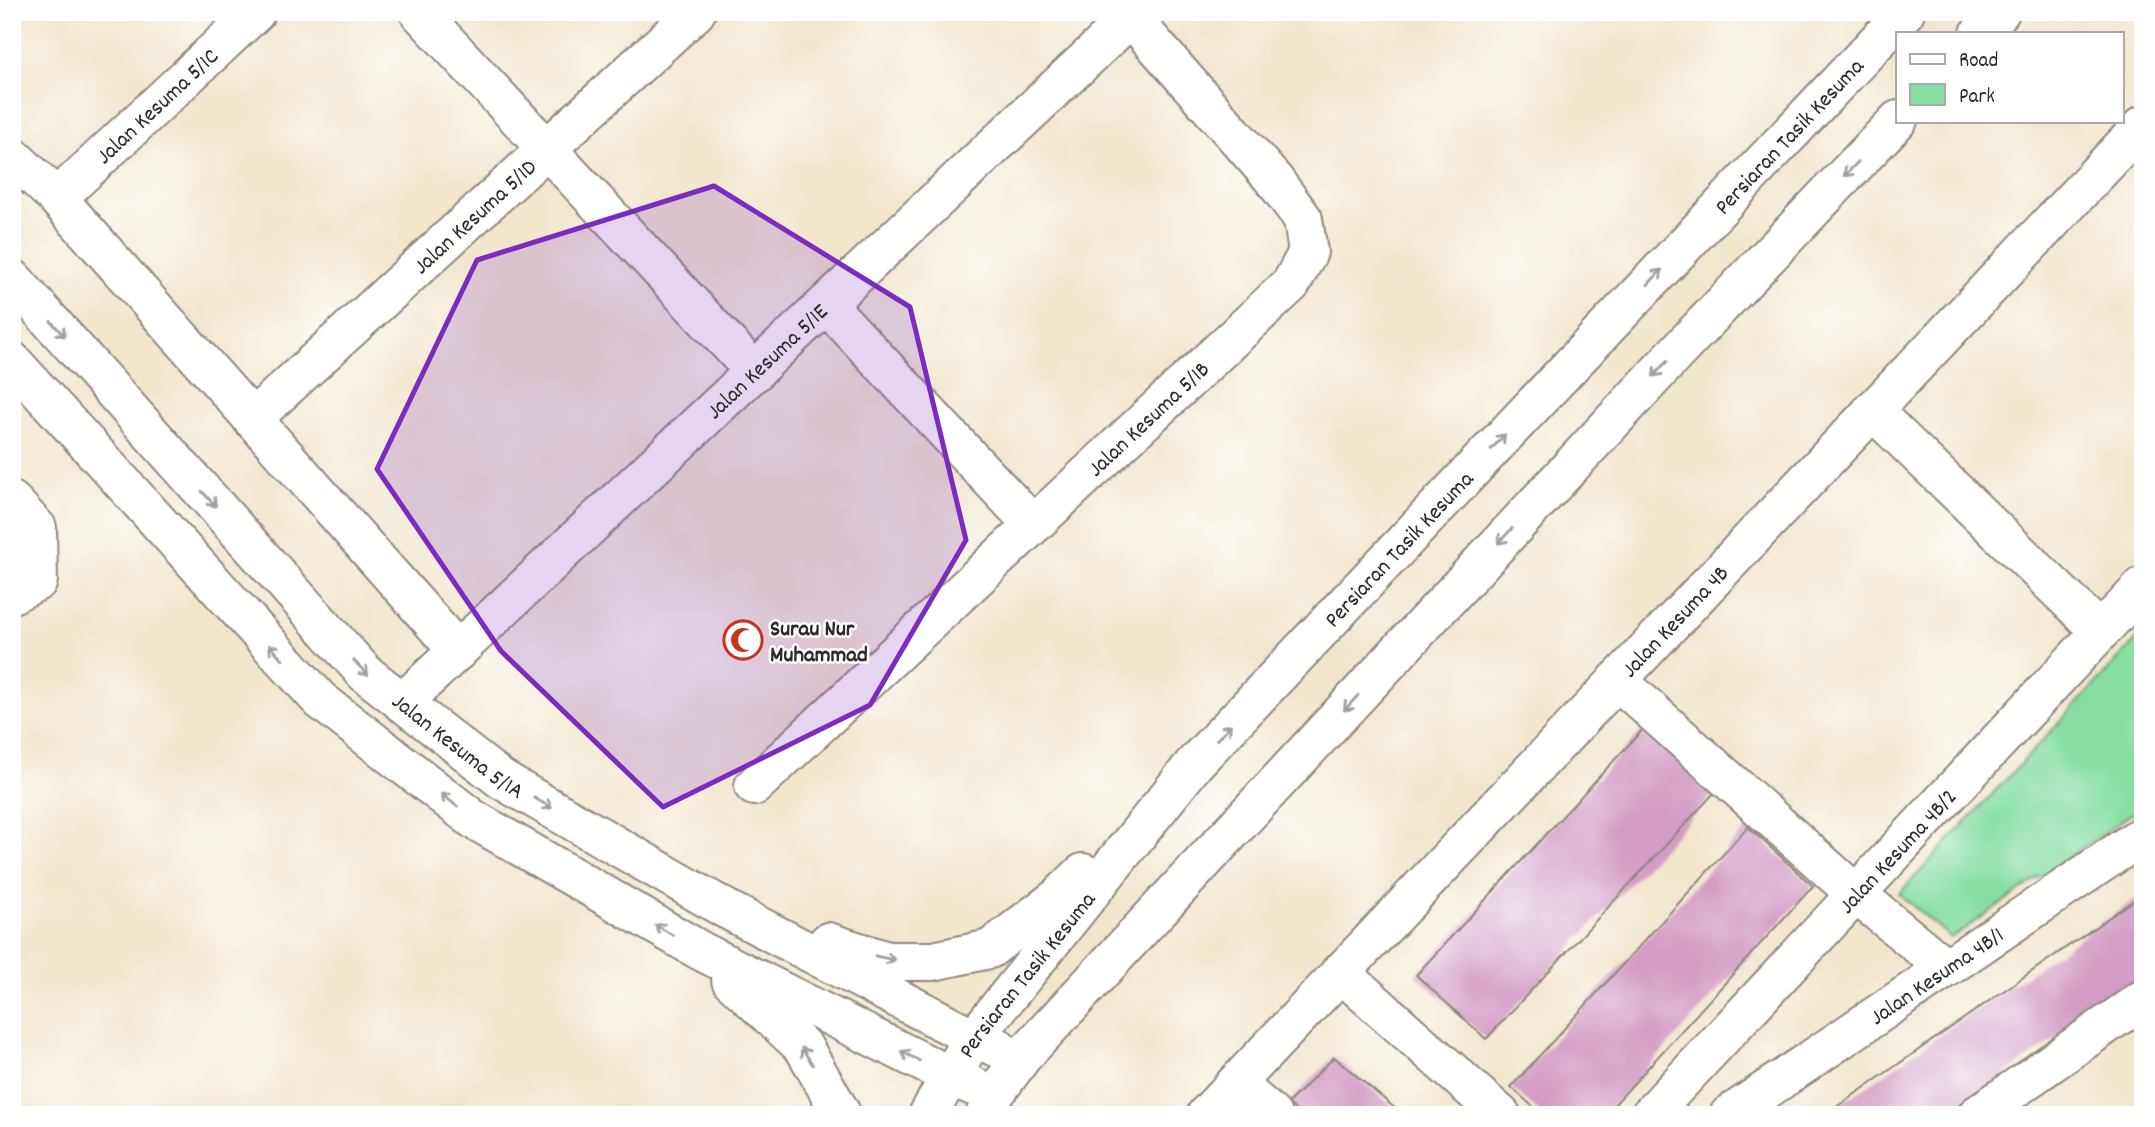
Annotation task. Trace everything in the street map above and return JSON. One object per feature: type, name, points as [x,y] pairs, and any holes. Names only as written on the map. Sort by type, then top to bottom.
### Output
[{"type":"street","name":"Jalan Kesuma 5/1C","points":[[57,198],[256,12]]},
{"type":"street","points":[[419,12],[755,372]]},
{"type":"street","name":"Jalan Kesuma 5/1D","points":[[252,419],[696,12]]},
{"type":"street","name":"Persiaran Tasik Kesuma","points":[[928,1115],[974,1038],[1194,764],[1905,12]]},
{"type":"street","points":[[1981,32],[2000,12]]},
{"type":"street","name":"Jalan Kesuma 5/1E","points":[[402,703],[827,305],[1128,15]]},
{"type":"street","name":"Jalan Kesuma 5/1B","points":[[754,786],[1292,284],[1308,252],[1303,219],[1275,181],[1128,15]]},
{"type":"street","name":"Persiaran Tasik Kesuma","points":[[990,1105],[1022,1057],[1677,352],[1896,122]]},
{"type":"street","name":"Jalan Kesuma 4B","points":[[1206,1115],[2143,125]]},
{"type":"street","points":[[12,156],[57,198],[458,650]]},
{"type":"street","name":"Jalan Kesuma 5/1A","points":[[12,278],[365,673],[402,703],[502,780],[726,909],[974,1038],[1022,1057]]},
{"type":"street","points":[[827,305],[1033,525]]},
{"type":"street","points":[[12,361],[320,700],[473,818],[701,951],[950,1076],[990,1105]]},
{"type":"street","points":[[1872,410],[2101,631]]},
{"type":"street","points":[[12,501],[37,528],[25,588]]},
{"type":"street","name":"Jalan Kesuma 4B/2","points":[[1650,1115],[2143,586]]},
{"type":"street","points":[[1617,680],[1856,894],[1946,968]]},
{"type":"street","points":[[726,909],[888,961],[933,961],[990,949],[1058,897],[1194,764]]},
{"type":"street","name":"Jalan Kesuma 4B/1","points":[[1729,1115],[2143,835]]},
{"type":"street","points":[[701,951],[804,1048],[842,1115]]},
{"type":"street","points":[[1340,972],[1501,1115]]},
{"type":"street","points":[[1977,1115],[2143,999]]},
{"type":"street","points":[[1236,1083],[1272,1115]]},
{"type":"highlighted area","points":[[714,186],[910,307],[966,540],[870,705],[663,807],[501,651],[377,469],[477,260]]},
{"type":"green space","points":[[2143,633],[2143,806],[1951,938],[1899,894]]},
{"type":"building","points":[[1645,727],[1715,792],[1486,1039],[1416,975]]},
{"type":"building","points":[[1748,827],[1813,886],[1605,1115],[1542,1115],[1511,1087]]},
{"type":"building","points":[[2143,894],[2143,979],[1946,1115],[1825,1115]]},
{"type":"building","points":[[1334,1057],[1403,1115],[1301,1115],[1288,1103]]},
{"type":"place","name":"Surau Nur Muhammad","points":[[743,640]]}]
